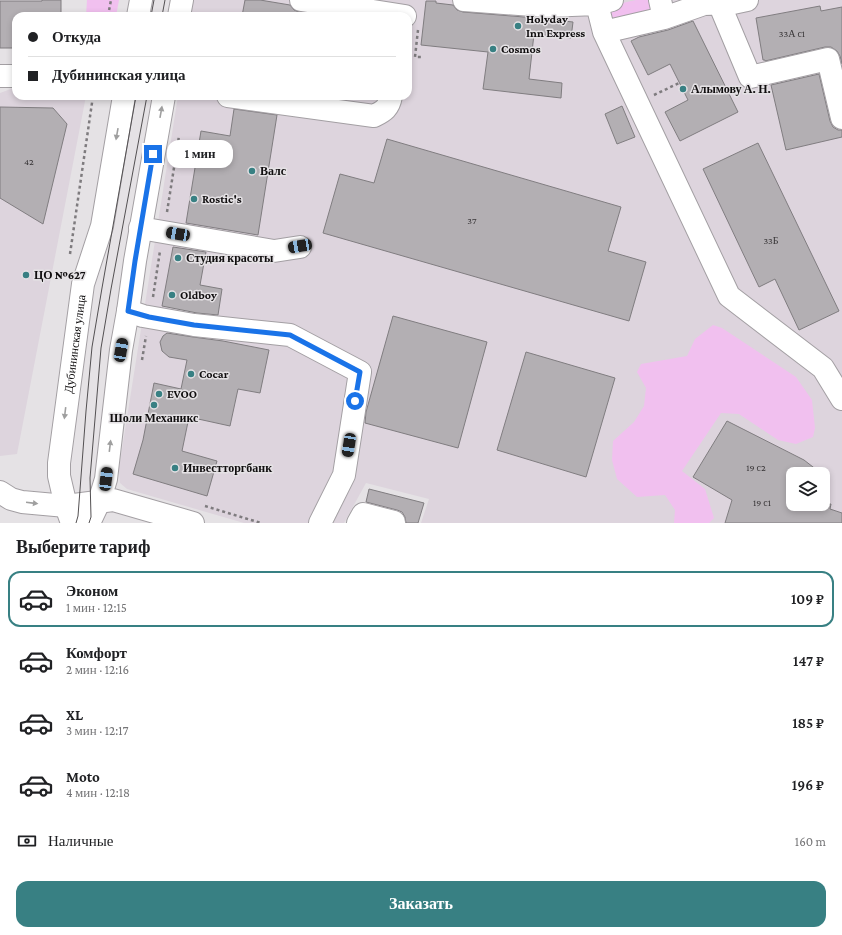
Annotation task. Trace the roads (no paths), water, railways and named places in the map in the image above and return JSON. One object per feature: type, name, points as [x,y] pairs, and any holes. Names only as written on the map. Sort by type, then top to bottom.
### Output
[{"type":"main road","points":[[139,12],[141,0]]},
{"type":"main road","points":[[179,12],[182,0]]},
{"type":"main road","points":[[301,0],[379,12]]},
{"type":"main road","points":[[406,12],[407,0]]},
{"type":"main road","points":[[464,0],[546,6],[605,2],[604,32],[729,296],[822,368],[842,398]]},
{"type":"main road","points":[[604,32],[662,9],[704,4],[734,3],[747,0]]},
{"type":"main road","points":[[719,3],[750,77],[828,59],[842,118]]},
{"type":"main road","points":[[0,76],[12,76]]},
{"type":"main road","name":"Дубининская улица","points":[[69,515],[59,476],[59,463],[83,284],[102,226],[123,100]]},
{"type":"main road","points":[[88,523],[106,501],[106,479],[121,350],[140,228],[163,100]]},
{"type":"main road","points":[[257,100],[374,116],[385,110],[390,100]]},
{"type":"main road","points":[[140,228],[274,251],[300,246]]},
{"type":"main road","points":[[128,311],[149,317],[194,325],[290,335],[360,372],[344,475],[320,523]]},
{"type":"main road","points":[[0,492],[11,499],[69,515],[106,501],[193,523]]},
{"type":"main road","points":[[358,523],[363,514],[394,523]]},
{"type":"tram line","points":[[152,12],[154,0]]},
{"type":"tram line","points":[[163,12],[165,0]]},
{"type":"tram line","points":[[76,523],[78,516],[92,347],[135,100]]},
{"type":"tram line","points":[[89,523],[91,517],[90,478],[101,348],[146,100]]},
{"type":"place","name":"Holyday Inn Express","points":[[518,26]]},
{"type":"place","name":"Cosmos","points":[[493,49]]},
{"type":"place","name":"Алымову А. Н.","points":[[683,89]]},
{"type":"place","name":"Валс","points":[[252,171]]},
{"type":"place","name":"Rostic's","points":[[194,199]]},
{"type":"place","name":"Студия красоты","points":[[178,258]]},
{"type":"place","name":"ЦО №627","points":[[26,275]]},
{"type":"place","name":"Oldboy","points":[[172,295]]},
{"type":"place","name":"Cocar","points":[[191,374]]},
{"type":"place","name":"EVOO","points":[[159,394]]},
{"type":"place","name":"Шоли Механикс","points":[[154,405]]},
{"type":"place","name":"Инвестторгбанк","points":[[175,468]]}]
